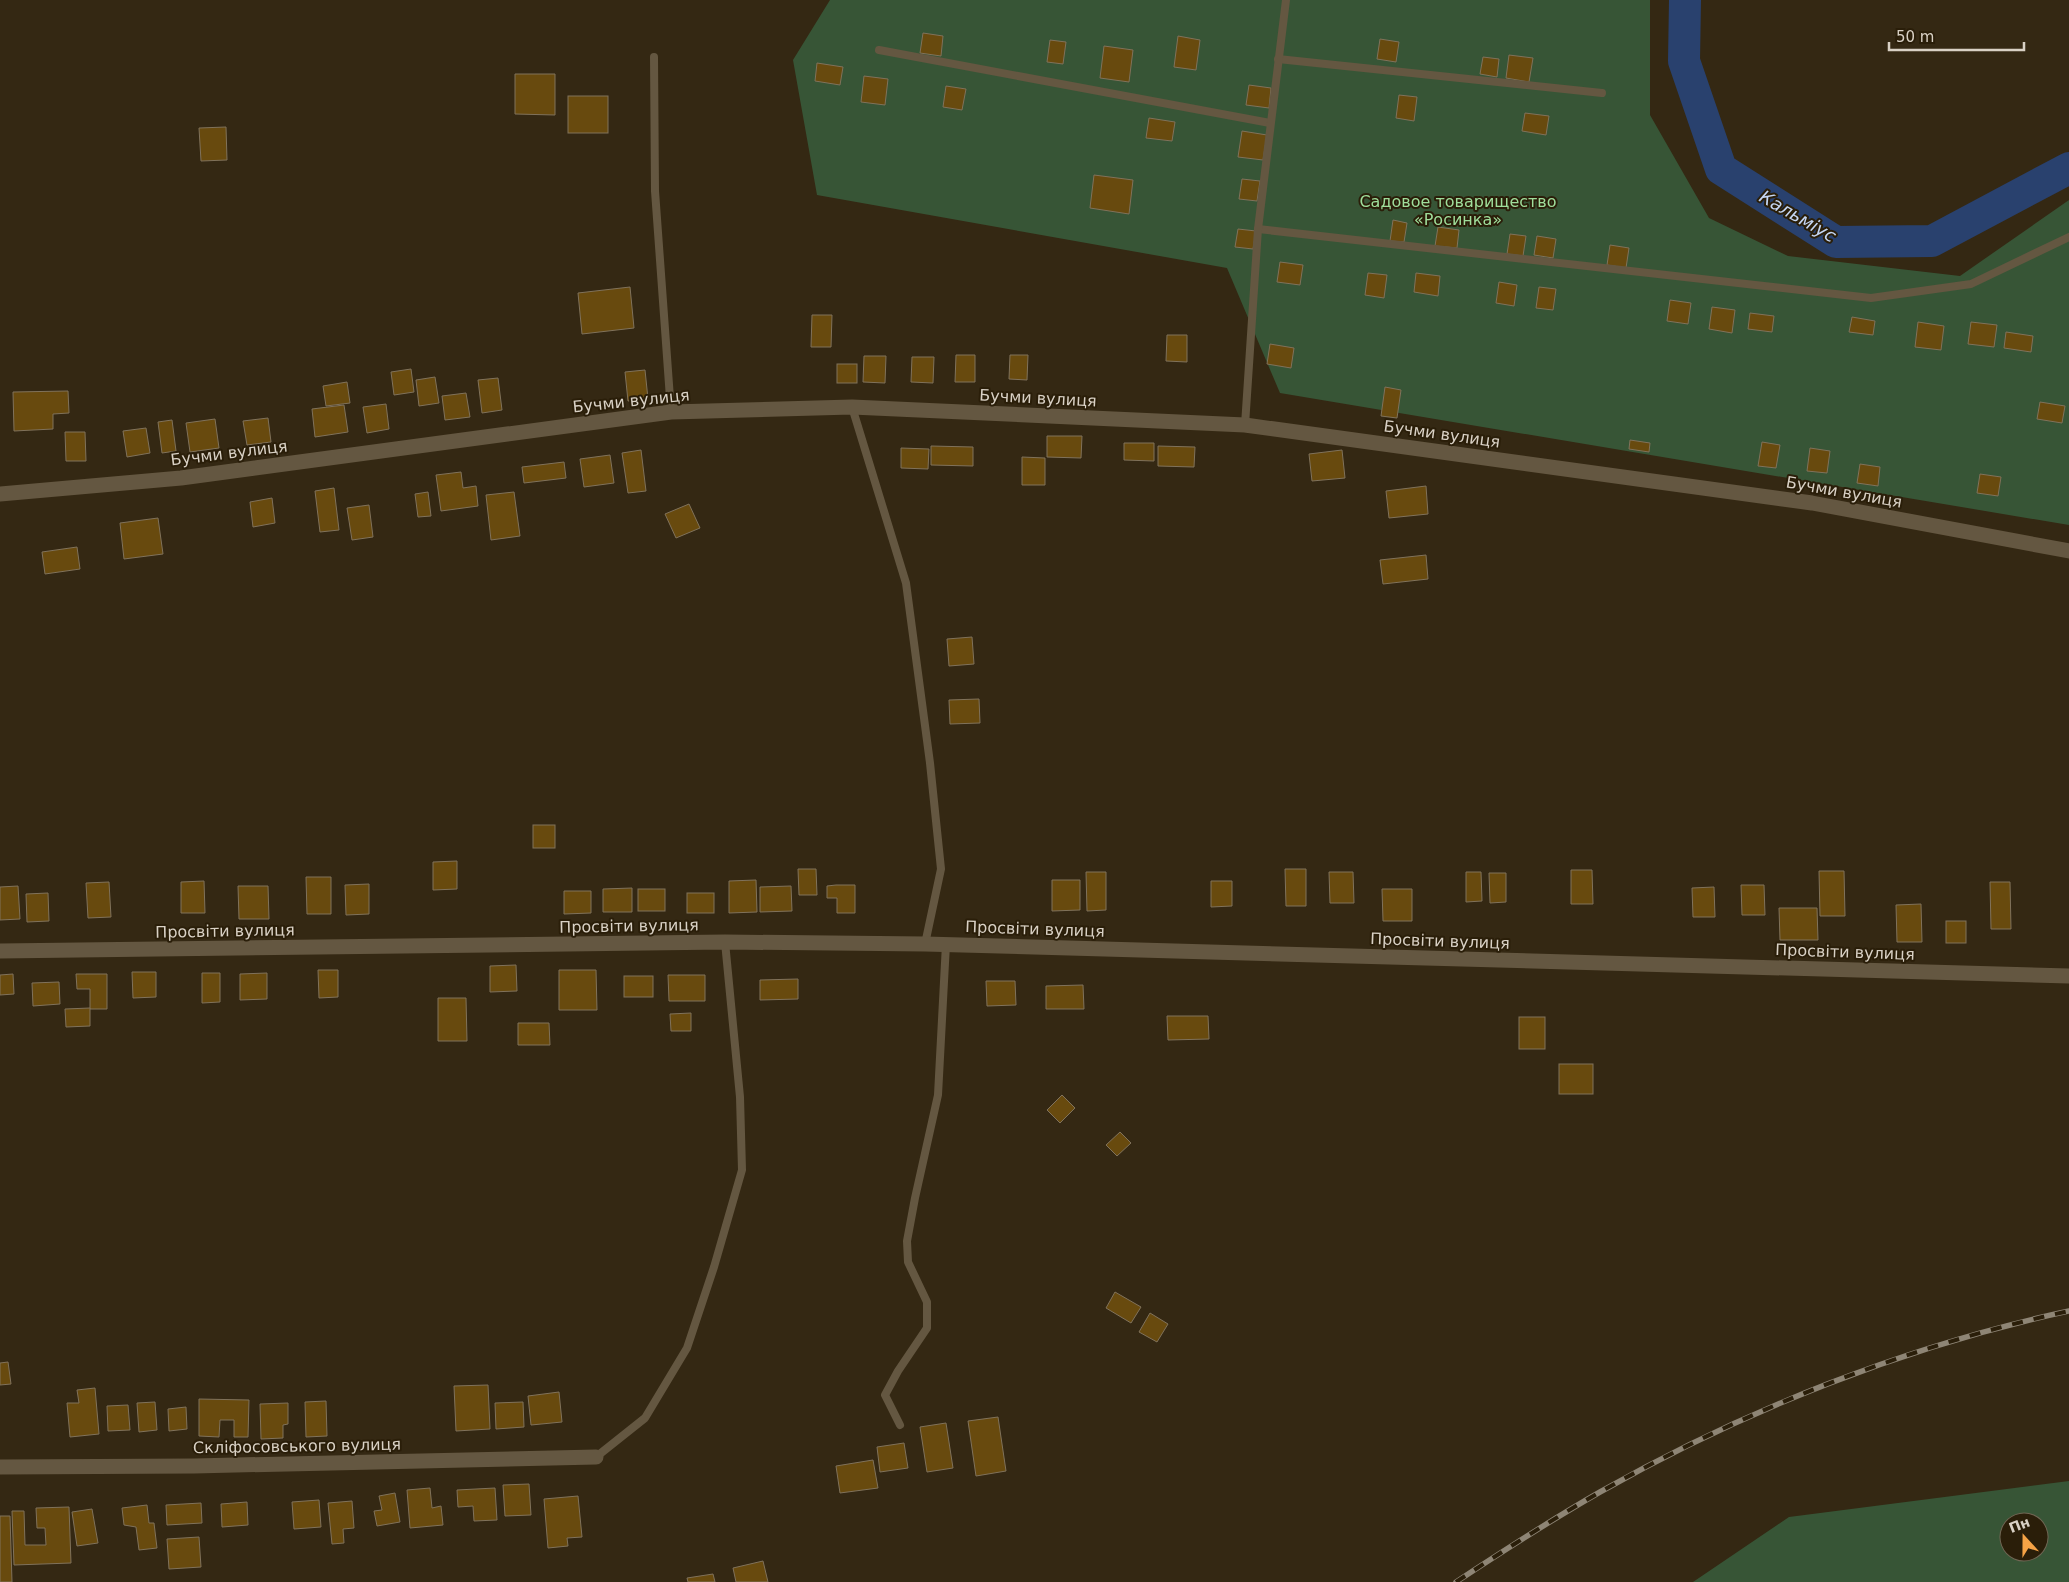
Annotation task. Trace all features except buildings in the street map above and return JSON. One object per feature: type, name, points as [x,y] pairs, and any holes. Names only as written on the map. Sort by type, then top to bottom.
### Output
[{"type":"street","name":"Бучми вулиця","points":[[0,494],[181,478],[671,412],[852,407],[1245,425],[1812,503],[2069,551]]},
{"type":"street","name":"Просвіти вулиця","points":[[0,951],[725,942],[946,944],[2069,976]]},
{"type":"street","name":"Скліфосовського вулиця","points":[[0,1467],[194,1466],[596,1457]]},
{"type":"lane","points":[[1245,425],[1258,229],[1286,0]]},
{"type":"lane","points":[[879,50],[1270,123]]},
{"type":"lane","points":[[654,57],[655,191],[671,412]]},
{"type":"lane","points":[[1278,59],[1602,93]]},
{"type":"lane","points":[[1258,229],[1871,298],[1971,284],[2069,237]]},
{"type":"lane","points":[[852,407],[906,583],[930,762],[941,870],[925,944]]},
{"type":"lane","points":[[596,1457],[645,1418],[687,1348],[714,1267],[742,1170],[740,1097],[725,942]]},
{"type":"lane","points":[[900,1425],[886,1395],[898,1371],[927,1328],[927,1302],[908,1262],[907,1241],[938,1096],[946,944]]},
{"type":"green space","name":"Садовое товарищество «Росинка»","points":[[830,0],[1650,0],[1650,115],[1709,218],[1788,256],[1960,276],[2069,200],[2069,525],[1280,393],[1227,268],[817,195],[793,60]]},
{"type":"green space","points":[[2069,1481],[2069,1582],[1693,1582],[1789,1517]]},
{"type":"waterway","name":"Кальміус","points":[[1685,0],[1684,61],[1721,169],[1836,242],[1932,241],[2069,168]]},
{"type":"railway","points":[[1456,1582],[1600,1492],[1655,1462],[1769,1408],[1887,1362],[2008,1325],[2069,1311]]}]
